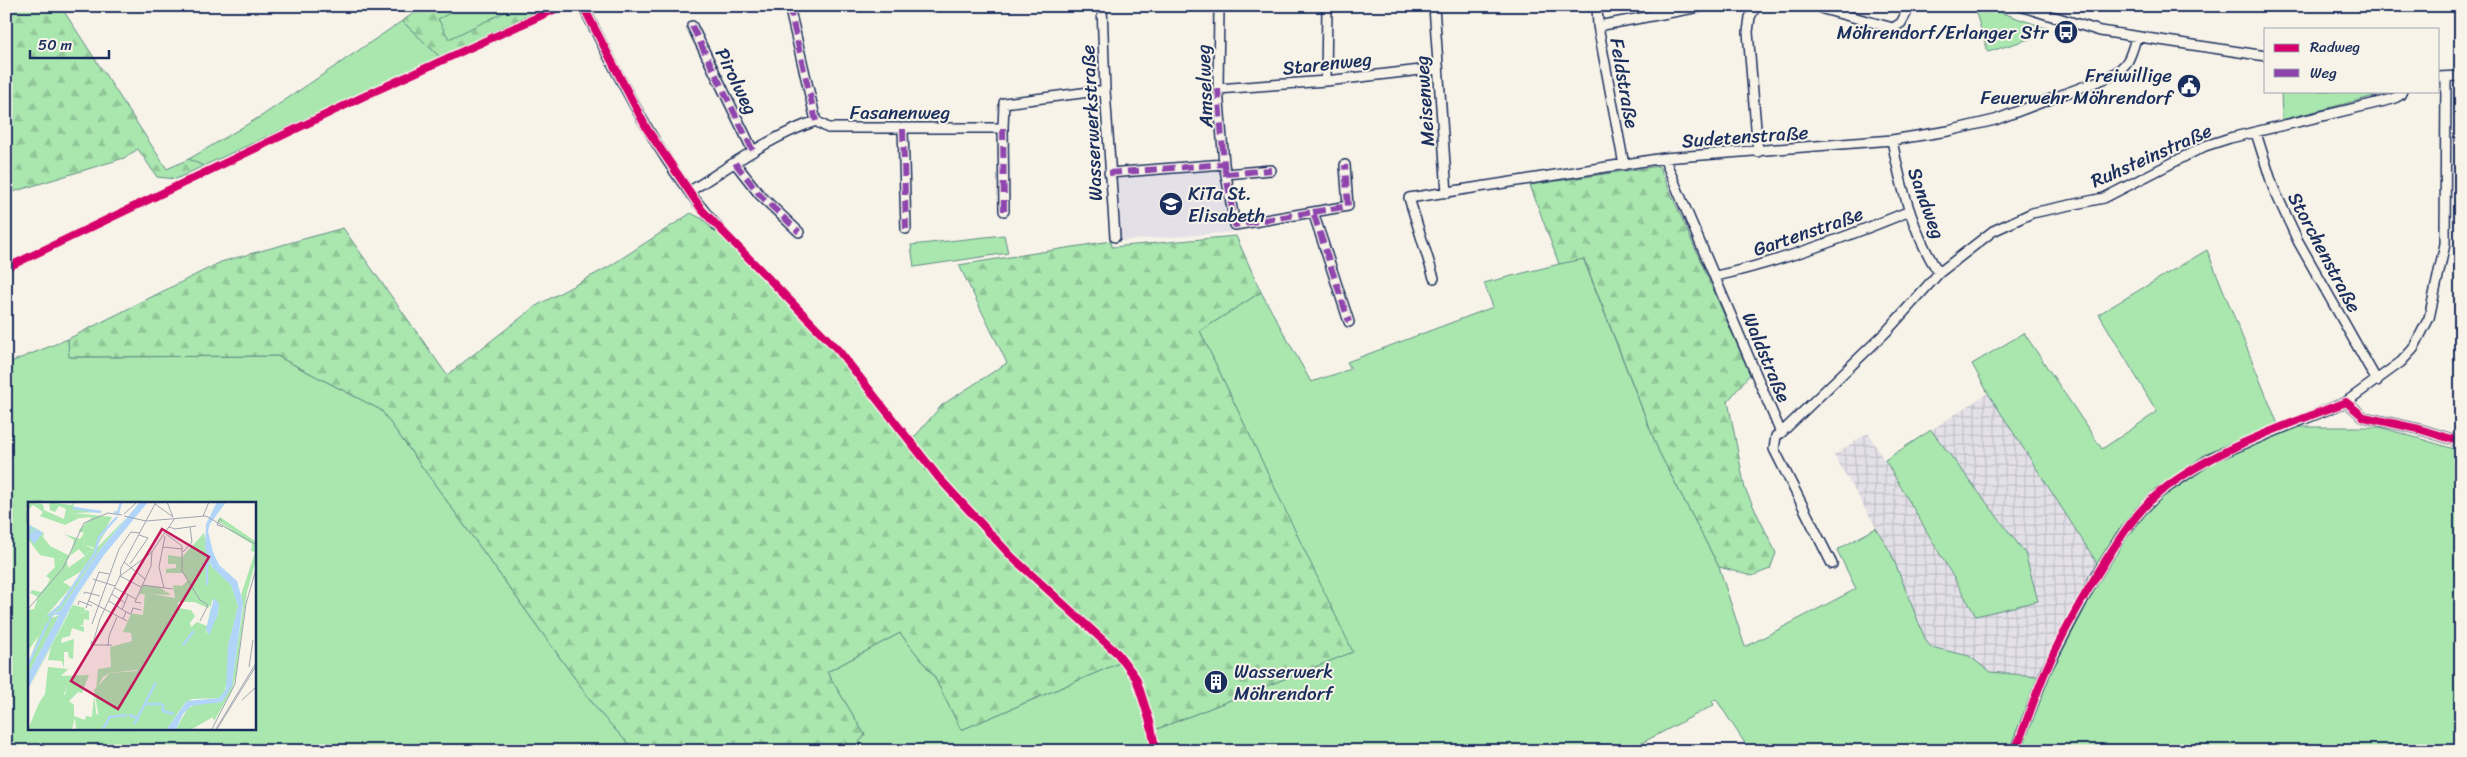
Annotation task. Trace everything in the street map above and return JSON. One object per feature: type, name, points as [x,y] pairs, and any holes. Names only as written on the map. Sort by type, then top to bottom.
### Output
[{"type":"street","points":[[583,6],[647,129],[718,228]]},
{"type":"street","points":[[690,191],[753,151],[802,126],[816,121],[789,6]]},
{"type":"street","name":"Wasserwerkstraße","points":[[1102,6],[1109,173],[1115,237]]},
{"type":"street","name":"Amselweg","points":[[1219,6],[1218,89],[1224,164],[1234,225],[1348,206],[1345,165]]},
{"type":"street","points":[[1326,80],[1327,6]]},
{"type":"street","name":"Meisenweg","points":[[1434,6],[1447,193]]},
{"type":"street","name":"Feldstraße","points":[[1597,6],[1598,26],[1624,165]]},
{"type":"street","points":[[1598,26],[1705,6]]},
{"type":"street","points":[[1756,6],[1750,17],[1748,32],[1758,152]]},
{"type":"street","points":[[1823,9],[1894,28],[1902,24],[1910,6]]},
{"type":"street","points":[[2020,6],[2093,29],[2136,38],[2264,56]]},
{"type":"street","name":"Pirolweg","points":[[692,26],[753,151]]},
{"type":"street","name":"Sudetenstraße","points":[[1434,278],[1409,198],[1664,158],[1892,140],[1948,131],[1995,120],[2109,77],[2121,70],[2131,58],[2136,38]]},
{"type":"street","name":"Starenweg","points":[[1218,89],[1438,68]]},
{"type":"street","points":[[2015,751],[2046,670],[2094,579],[2121,536],[2159,493],[2212,457],[2228,449],[2346,402],[2377,381],[2401,362],[2413,349],[2430,318],[2445,244],[2442,77],[2461,76]]},
{"type":"street","points":[[1004,211],[1004,103],[1105,90]]},
{"type":"street","name":"Ruhsteinstraße","points":[[1781,433],[1886,332],[1939,273],[1993,231],[2032,213],[2104,198],[2205,146],[2230,138],[2393,99],[2402,92]]},
{"type":"street","name":"Fasanenweg","points":[[816,121],[828,128],[1003,128]]},
{"type":"street","points":[[903,129],[906,229]]},
{"type":"street","name":"Storchenstraße","points":[[2256,133],[2273,187],[2296,238],[2377,381]]},
{"type":"street","name":"Sandweg","points":[[1892,140],[1898,171],[1910,211],[1932,263],[1939,273]]},
{"type":"street","name":"Waldstraße","points":[[1664,158],[1716,276],[1781,433]]},
{"type":"street","points":[[735,163],[760,195],[799,232]]},
{"type":"street","points":[[1109,173],[1224,164]]},
{"type":"street","points":[[1226,174],[1271,170]]},
{"type":"street","name":"Gartenstraße","points":[[1716,276],[1757,267],[1807,251],[1910,211]]},
{"type":"street","points":[[1313,212],[1349,322]]},
{"type":"street","points":[[2346,402],[2364,417],[2419,429],[2461,442]]},
{"type":"street","points":[[1781,433],[1776,436],[1774,449],[1832,564]]},
{"type":"shaded area","name":"KiTa St. Elisabeth","points":[[1221,168],[1232,232],[1119,241],[1114,176]]},
{"type":"shaded area","points":[[1988,393],[2097,563],[2047,677],[1990,672],[1969,656],[1931,647],[1926,641],[1891,553],[1834,455],[1868,433],[1976,616],[2025,553],[1931,430]]},
{"type":"green space","points":[[6,6],[67,6],[63,10],[167,169],[189,159],[203,166],[176,179],[157,177],[138,149],[124,158],[6,194]]},
{"type":"green space","points":[[425,6],[449,6],[452,12],[438,19],[449,39],[517,6],[548,6],[440,57],[402,21]]},
{"type":"green space","points":[[448,6],[548,6],[448,39],[438,19]]},
{"type":"green space","points":[[1982,6],[2046,28],[2045,34],[1988,52],[1975,10]]},
{"type":"green space","points":[[402,21],[440,57],[203,166],[189,159],[263,115]]},
{"type":"green space","points":[[2281,92],[2390,92],[2282,120]]},
{"type":"green space","points":[[1659,166],[1750,374],[1728,401],[1745,489],[1776,553],[1770,569],[1752,576],[1719,567],[1659,452],[1584,259],[1559,264],[1530,185]]},
{"type":"green space","points":[[691,213],[718,227],[839,351],[911,441],[942,405],[1007,363],[959,265],[1111,241],[1112,247],[1236,236],[1261,292],[1200,331],[1353,652],[1152,731],[1124,661],[961,730],[934,676],[900,633],[827,672],[865,735],[852,751],[635,751],[600,713],[381,410],[277,356],[69,357],[68,339],[221,262],[343,228],[447,375],[536,306],[610,266]]},
{"type":"green space","points":[[1004,235],[1008,253],[914,267],[911,245]]},
{"type":"green space","points":[[2207,250],[2279,427],[2380,427],[2461,451],[2461,751],[1750,751],[1716,699],[1712,701],[1714,705],[1634,747],[1636,751],[852,751],[865,735],[827,672],[900,633],[934,676],[961,730],[1124,661],[1152,731],[1352,652],[1200,331],[1261,292],[1311,382],[1351,369],[1347,362],[1493,307],[1484,283],[1583,258],[1659,452],[1719,567],[1745,647],[1856,589],[1837,550],[1876,528],[1891,553],[1926,641],[1931,647],[1969,656],[1990,672],[2047,677],[2097,563],[1988,393],[1972,364],[2024,333],[2102,449],[2157,412],[2099,314]]},
{"type":"green space","points":[[68,339],[70,357],[277,356],[381,410],[600,713],[635,751],[6,751],[6,372],[11,362]]},
{"type":"green space","points":[[1931,430],[2025,553],[2038,601],[1976,616],[1885,460]]},
{"type":"marked path","points":[[789,6],[816,121]]},
{"type":"marked path","points":[[692,26],[753,151]]},
{"type":"marked path","points":[[1109,173],[1224,164],[1218,89]]},
{"type":"marked path","points":[[1003,128],[1004,211]]},
{"type":"marked path","points":[[903,129],[906,229]]},
{"type":"marked path","points":[[735,163],[760,195],[799,232]]},
{"type":"marked path","points":[[1224,164],[1235,225],[1313,212],[1349,322]]},
{"type":"marked path","points":[[1313,212],[1348,206],[1345,165]]},
{"type":"marked path","points":[[1226,174],[1271,170]]},
{"type":"cycle path","points":[[6,268],[373,92],[562,6]]},
{"type":"cycle path","points":[[583,6],[647,129],[702,210],[839,351],[939,478],[1012,557],[1118,654],[1136,678],[1150,722],[1156,751]]},
{"type":"cycle path","points":[[2015,751],[2053,656],[2074,614],[2098,573],[2130,524],[2152,499],[2181,477],[2203,463],[2249,440],[2346,402],[2364,417],[2419,429],[2461,442]]},
{"type":"place","name":"Möhrendorf/Erlanger Str","points":[[2066,32]]},
{"type":"place","name":"Freiwillige Feuerwehr Möhrendorf","points":[[2189,86]]},
{"type":"place","name":"KiTa St. Elisabeth","points":[[1171,204]]},
{"type":"place","name":"Wasserwerk Möhrendorf","points":[[1216,682]]}]
